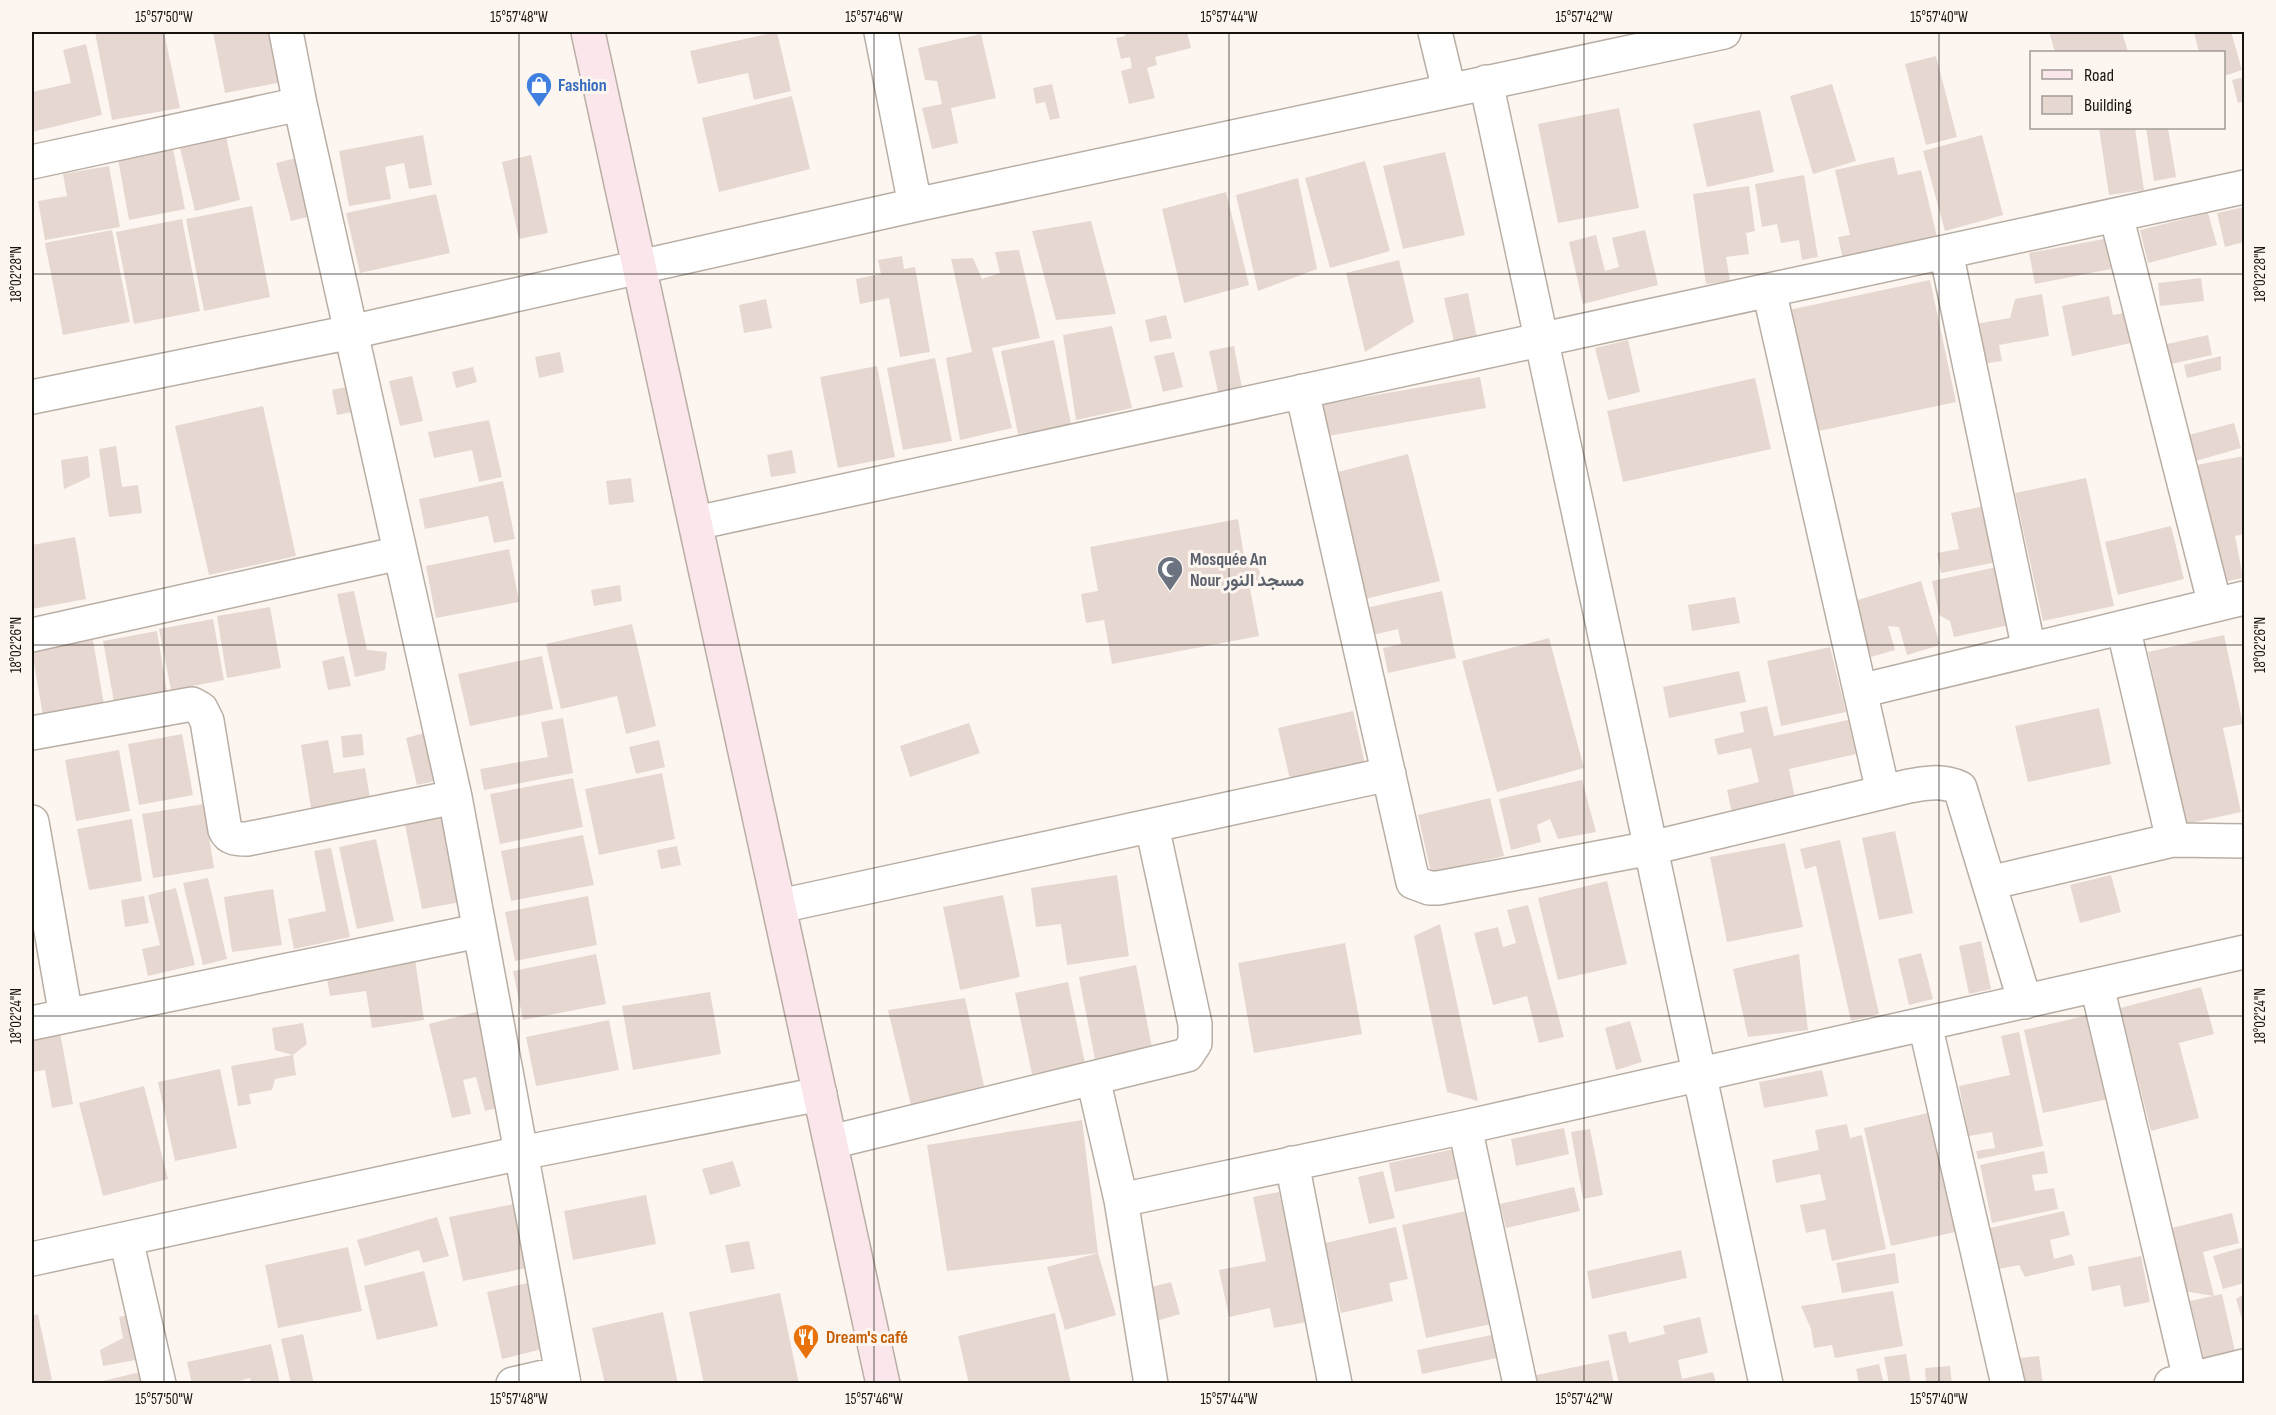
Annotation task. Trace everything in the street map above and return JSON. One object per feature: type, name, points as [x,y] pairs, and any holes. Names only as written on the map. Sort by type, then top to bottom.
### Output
[{"type":"street","points":[[286,32],[300,104],[455,797],[562,1378],[513,1383]]},
{"type":"street","points":[[588,32],[883,1383]]},
{"type":"street","points":[[881,32],[915,205]]},
{"type":"street","points":[[1435,32],[1449,90]]},
{"type":"street","points":[[32,397],[351,332],[915,205],[1724,32]]},
{"type":"street","points":[[1486,82],[1766,1383]]},
{"type":"street","points":[[32,162],[300,104]]},
{"type":"street","points":[[696,523],[2244,187]]},
{"type":"street","points":[[1860,691],[2230,602],[2116,215]]},
{"type":"street","points":[[1946,252],[2029,650]]},
{"type":"street","points":[[1769,290],[1883,792]]},
{"type":"street","points":[[1302,391],[1413,882],[1429,888],[1651,848],[1883,792],[1937,782],[1960,788],[2025,1002]]},
{"type":"street","points":[[32,635],[400,553]]},
{"type":"street","points":[[2123,627],[2173,840]]},
{"type":"street","points":[[32,733],[192,704],[201,709],[207,721],[225,830],[227,835],[234,838],[247,838],[455,797]]},
{"type":"street","points":[[780,906],[1389,774]]},
{"type":"street","points":[[32,822],[66,1016]]},
{"type":"street","points":[[831,1143],[1187,1055],[1195,1043],[1195,1024],[1152,826]]},
{"type":"street","points":[[1989,883],[2173,840],[2244,841]]},
{"type":"street","points":[[32,1023],[478,931]]},
{"type":"street","points":[[1121,1200],[1465,1127],[2244,952]]},
{"type":"street","points":[[2097,986],[2181,1381],[2244,1366]]},
{"type":"street","points":[[1925,1024],[2008,1383]]},
{"type":"street","points":[[1093,1078],[1121,1200],[1151,1383]]},
{"type":"street","points":[[32,1259],[521,1152],[820,1094]]},
{"type":"street","points":[[1465,1127],[1520,1383]]},
{"type":"street","points":[[1292,1163],[1335,1383]]},
{"type":"street","points":[[126,1239],[159,1383]]},
{"type":"building","points":[[95,32],[164,32],[180,108],[112,120]]},
{"type":"building","points":[[213,32],[272,32],[282,82],[225,93]]},
{"type":"building","points":[[777,32],[791,91],[754,100],[748,73],[698,84],[690,51]]},
{"type":"building","points":[[1124,32],[1187,32],[1191,48],[1155,57],[1157,65],[1147,68],[1155,98],[1129,104],[1121,71],[1132,68],[1130,57],[1121,59],[1116,38],[1125,36]]},
{"type":"building","points":[[2049,32],[2122,32],[2128,51],[2055,51]]},
{"type":"building","points":[[2194,32],[2231,32],[2242,70],[2225,76],[2225,51],[2199,51]]},
{"type":"building","points":[[981,34],[996,98],[951,108],[958,143],[932,149],[922,108],[942,104],[937,81],[925,80],[918,48]]},
{"type":"building","points":[[86,44],[102,115],[32,132],[32,92],[71,83],[63,50]]},
{"type":"building","points":[[1936,56],[1957,137],[1926,145],[1905,64]]},
{"type":"building","points":[[2244,77],[2244,101],[2238,103],[2232,80]]},
{"type":"building","points":[[1052,84],[1060,118],[1050,120],[1045,102],[1036,104],[1033,88]]},
{"type":"building","points":[[1832,84],[1856,161],[1813,174],[1790,96]]},
{"type":"building","points":[[792,96],[810,169],[719,192],[702,118]]},
{"type":"building","points":[[1619,108],[1639,208],[1558,223],[1538,124]]},
{"type":"building","points":[[1760,110],[1774,172],[1707,187],[1693,124]]},
{"type":"building","points":[[2099,129],[2135,129],[2144,190],[2109,195]]},
{"type":"building","points":[[2146,129],[2168,129],[2176,177],[2154,181]]},
{"type":"building","points":[[423,135],[432,185],[409,189],[404,163],[385,167],[391,199],[349,206],[339,151]]},
{"type":"building","points":[[1982,135],[2003,215],[1945,231],[1923,151]]},
{"type":"building","points":[[226,137],[240,200],[195,211],[180,148]]},
{"type":"building","points":[[173,149],[185,209],[129,220],[118,159]]},
{"type":"building","points":[[1445,152],[1465,235],[1403,249],[1383,166]]},
{"type":"building","points":[[531,155],[548,233],[519,239],[502,162]]},
{"type":"building","points":[[300,157],[315,215],[291,221],[276,163]]},
{"type":"building","points":[[1894,157],[1898,175],[1921,170],[1937,237],[1843,259],[1838,237],[1850,235],[1835,170]]},
{"type":"building","points":[[1365,161],[1390,251],[1330,268],[1305,178]]},
{"type":"building","points":[[109,166],[120,227],[45,240],[38,201],[67,196],[63,174]]},
{"type":"building","points":[[1804,175],[1818,257],[1802,260],[1799,240],[1781,243],[1777,224],[1762,227],[1755,184]]},
{"type":"building","points":[[1298,178],[1317,269],[1258,291],[1236,195]]},
{"type":"building","points":[[1749,186],[1755,231],[1746,233],[1749,254],[1726,257],[1730,281],[1706,284],[1693,194]]},
{"type":"building","points":[[1226,192],[1249,285],[1184,303],[1162,209]]},
{"type":"building","points":[[436,194],[450,253],[360,273],[346,213]]},
{"type":"building","points":[[252,206],[270,297],[204,311],[186,219]]},
{"type":"building","points":[[2244,207],[2244,242],[2225,247],[2217,213]]},
{"type":"building","points":[[2208,213],[2217,245],[2148,263],[2140,230]]},
{"type":"building","points":[[182,219],[200,311],[134,324],[116,232]]},
{"type":"building","points":[[1091,221],[1116,314],[1056,320],[1032,231]]},
{"type":"building","points":[[112,230],[130,322],[63,335],[45,243]]},
{"type":"building","points":[[1645,230],[1658,285],[1583,304],[1569,242],[1596,235],[1605,271],[1619,267],[1612,238]]},
{"type":"building","points":[[2104,239],[2111,269],[2035,284],[2029,253]]},
{"type":"building","points":[[1019,250],[1040,338],[992,348],[1012,428],[960,440],[946,358],[972,352],[951,259],[973,258],[982,279],[1000,273],[995,252]]},
{"type":"building","points":[[902,256],[904,269],[915,267],[930,352],[900,357],[889,298],[860,304],[856,279],[881,274],[878,260]]},
{"type":"building","points":[[1399,260],[1414,322],[1365,352],[1346,273]]},
{"type":"building","points":[[2201,278],[2204,301],[2160,306],[2158,283]]},
{"type":"building","points":[[1930,280],[1956,402],[1814,432],[1789,310]]},
{"type":"building","points":[[1468,293],[1477,338],[1454,342],[1444,298]]},
{"type":"building","points":[[2042,294],[2049,336],[1999,345],[2002,361],[1982,364],[1975,324],[2010,318],[2015,299]]},
{"type":"building","points":[[2109,296],[2113,315],[2128,312],[2135,342],[2072,356],[2062,306]]},
{"type":"building","points":[[766,299],[772,328],[744,333],[739,305]]},
{"type":"building","points":[[1166,315],[1172,338],[1150,342],[1145,320]]},
{"type":"building","points":[[1112,326],[1132,408],[1076,420],[1063,335]]},
{"type":"building","points":[[2208,335],[2212,355],[2171,364],[2167,344]]},
{"type":"building","points":[[1054,340],[1071,424],[1018,434],[1001,351]]},
{"type":"building","points":[[1628,340],[1640,392],[1608,400],[1595,348]]},
{"type":"building","points":[[1234,346],[1242,388],[1218,392],[1209,351]]},
{"type":"building","points":[[560,352],[564,372],[539,378],[535,357]]},
{"type":"building","points":[[1174,352],[1183,387],[1163,392],[1154,356]]},
{"type":"building","points":[[2221,356],[2221,370],[2187,378],[2184,365]]},
{"type":"building","points":[[935,358],[952,441],[903,450],[887,368]]},
{"type":"building","points":[[877,366],[895,457],[838,468],[820,377]]},
{"type":"building","points":[[473,367],[477,382],[456,388],[452,372]]},
{"type":"building","points":[[412,376],[423,421],[400,426],[389,381]]},
{"type":"building","points":[[1480,377],[1486,408],[1328,436],[1323,404]]},
{"type":"building","points":[[1755,378],[1771,449],[1623,482],[1607,411]]},
{"type":"building","points":[[351,386],[357,411],[337,415],[332,390]]},
{"type":"building","points":[[263,406],[296,556],[209,575],[175,426]]},
{"type":"building","points":[[489,420],[502,477],[479,482],[472,450],[434,458],[428,432]]},
{"type":"building","points":[[2234,423],[2241,448],[2192,462],[2185,436]]},
{"type":"building","points":[[116,446],[122,487],[138,485],[142,513],[109,517],[99,449]]},
{"type":"building","points":[[792,450],[796,473],[771,477],[767,455]]},
{"type":"building","points":[[1408,454],[1440,581],[1365,599],[1334,473]]},
{"type":"building","points":[[88,456],[90,477],[64,489],[61,460]]},
{"type":"building","points":[[2244,456],[2244,534],[2235,536],[2243,578],[2217,583],[2196,465]]},
{"type":"building","points":[[631,478],[634,502],[609,505],[606,481]]},
{"type":"building","points":[[2086,478],[2114,606],[2043,621],[2015,493]]},
{"type":"building","points":[[503,481],[515,539],[494,543],[488,516],[425,529],[419,499]]},
{"type":"building","points":[[1985,506],[1997,562],[1941,573],[1937,553],[1959,549],[1951,513]]},
{"type":"building","name":"Mosquée An Nour مسجد النور","points":[[1238,519],[1245,562],[1254,564],[1260,571],[1258,584],[1250,589],[1259,636],[1112,664],[1104,620],[1086,623],[1081,594],[1098,591],[1090,547]]},
{"type":"building","points":[[2171,526],[2184,579],[2118,595],[2105,542]]},
{"type":"building","points":[[75,537],[86,599],[32,609],[32,545]]},
{"type":"building","points":[[509,549],[519,602],[436,618],[426,566]]},
{"type":"building","points":[[1997,567],[2009,625],[1954,637],[1950,621],[1939,615],[1932,581]]},
{"type":"building","points":[[1921,581],[1940,645],[1907,655],[1899,627],[1888,626],[1895,650],[1871,657],[1854,601]]},
{"type":"building","points":[[620,585],[622,601],[594,606],[591,590]]},
{"type":"building","points":[[354,591],[367,650],[387,652],[385,670],[355,677],[337,594]]},
{"type":"building","points":[[1442,591],[1456,658],[1388,673],[1383,648],[1401,644],[1398,629],[1373,635],[1366,608]]},
{"type":"building","points":[[1735,597],[1740,623],[1692,631],[1688,605]]},
{"type":"building","points":[[270,607],[281,668],[227,678],[217,616]]},
{"type":"building","points":[[213,619],[224,680],[171,690],[159,629]]},
{"type":"building","points":[[632,624],[656,726],[626,734],[617,696],[561,709],[546,644]]},
{"type":"building","points":[[157,631],[167,693],[114,702],[103,641]]},
{"type":"building","points":[[2224,635],[2243,724],[2223,728],[2241,812],[2186,824],[2148,652]]},
{"type":"building","points":[[1549,638],[1584,768],[1497,792],[1462,661]]},
{"type":"building","points":[[93,640],[104,705],[43,716],[32,651]]},
{"type":"building","points":[[1830,647],[1846,712],[1781,726],[1767,661]]},
{"type":"building","points":[[344,656],[351,686],[328,690],[322,661]]},
{"type":"building","points":[[542,656],[553,709],[470,726],[458,674]]},
{"type":"building","points":[[1739,671],[1746,702],[1669,718],[1663,687]]},
{"type":"building","points":[[1767,706],[1774,736],[1848,720],[1856,754],[1789,769],[1795,798],[1732,813],[1727,790],[1759,782],[1751,748],[1718,755],[1714,739],[1744,732],[1740,712]]},
{"type":"building","points":[[2099,708],[2111,764],[2028,782],[2015,726]]},
{"type":"building","points":[[1353,711],[1367,772],[1292,788],[1278,728]]},
{"type":"building","points":[[563,718],[573,773],[484,790],[480,769],[548,757],[541,722]]},
{"type":"building","points":[[969,723],[980,753],[910,777],[900,746]]},
{"type":"building","points":[[428,732],[440,780],[417,785],[406,738]]},
{"type":"building","points":[[182,734],[193,795],[139,805],[128,744]]},
{"type":"building","points":[[362,734],[364,755],[343,758],[341,736]]},
{"type":"building","points":[[328,740],[334,773],[365,768],[370,798],[311,808],[301,745]]},
{"type":"building","points":[[659,740],[665,767],[636,774],[629,747]]},
{"type":"building","points":[[119,750],[130,811],[76,821],[65,760]]},
{"type":"building","points":[[662,773],[675,839],[599,855],[585,789]]},
{"type":"building","points":[[573,778],[583,827],[500,844],[490,794]]},
{"type":"building","points":[[1582,780],[1596,832],[1558,839],[1550,819],[1537,825],[1541,842],[1511,850],[1499,799]]},
{"type":"building","points":[[1490,798],[1504,856],[1431,873],[1418,815]]},
{"type":"building","points":[[204,804],[214,868],[153,878],[142,814]]},
{"type":"building","points":[[443,812],[461,902],[422,909],[404,820]]},
{"type":"building","points":[[132,819],[142,881],[89,890],[77,829]]},
{"type":"building","points":[[1895,831],[1913,913],[1879,920],[1862,838]]},
{"type":"building","points":[[583,835],[594,885],[511,901],[501,851]]},
{"type":"building","points":[[376,839],[394,921],[357,929],[339,847]]},
{"type":"building","points":[[1840,840],[1879,1014],[1851,1021],[1816,866],[1805,869],[1800,849]]},
{"type":"building","points":[[1785,843],[1803,927],[1727,942],[1710,857]]},
{"type":"building","points":[[677,846],[681,865],[661,869],[657,850]]},
{"type":"building","points":[[331,848],[350,937],[294,949],[288,919],[326,911],[314,851]]},
{"type":"building","points":[[1117,875],[1129,956],[1067,965],[1061,924],[1036,927],[1031,888]]},
{"type":"building","points":[[2111,875],[2121,912],[2080,923],[2070,885]]},
{"type":"building","points":[[208,878],[227,959],[203,965],[183,883]]},
{"type":"building","points":[[1607,881],[1627,964],[1558,980],[1538,898]]},
{"type":"building","points":[[176,888],[195,965],[148,976],[142,949],[160,945],[148,895]]},
{"type":"building","points":[[273,889],[282,945],[232,952],[224,897]]},
{"type":"building","points":[[1003,895],[1020,977],[960,990],[943,907]]},
{"type":"building","points":[[144,896],[149,923],[125,927],[121,900]]},
{"type":"building","points":[[588,896],[597,945],[515,961],[505,912]]},
{"type":"building","points":[[1528,905],[1564,1037],[1539,1043],[1527,996],[1493,1005],[1474,933],[1498,927],[1503,947],[1516,943],[1507,910]]},
{"type":"building","points":[[1440,924],[1478,1101],[1447,1092],[1414,936]]},
{"type":"building","points":[[1981,941],[1991,989],[1969,994],[1959,946]]},
{"type":"building","points":[[1345,943],[1362,1034],[1254,1053],[1238,963]]},
{"type":"building","points":[[1921,953],[1933,999],[1909,1005],[1898,959]]},
{"type":"building","points":[[596,954],[606,1004],[523,1020],[513,971]]},
{"type":"building","points":[[1799,954],[1808,1030],[1748,1037],[1733,969]]},
{"type":"building","points":[[415,959],[424,1020],[372,1028],[366,991],[330,996],[326,973]]},
{"type":"building","points":[[1136,965],[1152,1048],[1095,1059],[1079,977]]},
{"type":"building","points":[[1068,982],[1085,1063],[1032,1074],[1015,993]]},
{"type":"building","points":[[2201,987],[2214,1034],[2179,1043],[2199,1118],[2151,1131],[2120,1008]]},
{"type":"building","points":[[710,992],[721,1054],[633,1070],[622,1006]]},
{"type":"building","points":[[965,998],[984,1086],[911,1105],[888,1010]]},
{"type":"building","points":[[480,1011],[504,1106],[485,1111],[476,1077],[463,1080],[471,1114],[452,1118],[429,1024]]},
{"type":"building","points":[[2093,1014],[2113,1098],[2043,1113],[2024,1030]]},
{"type":"building","points":[[609,1020],[619,1070],[536,1086],[526,1037]]},
{"type":"building","points":[[1630,1021],[1642,1062],[1616,1070],[1605,1028]]},
{"type":"building","points":[[303,1023],[307,1044],[293,1055],[275,1050],[272,1028]]},
{"type":"building","points":[[60,1032],[73,1104],[52,1108],[45,1070],[32,1072],[32,1037]]},
{"type":"building","points":[[2019,1032],[2043,1146],[1978,1159],[1976,1151],[1995,1148],[1992,1132],[1969,1136],[1959,1086],[2010,1075],[2001,1036]]},
{"type":"building","points":[[293,1055],[296,1075],[275,1079],[272,1090],[249,1094],[251,1104],[238,1106],[231,1066]]},
{"type":"building","points":[[220,1069],[237,1148],[175,1161],[158,1082]]},
{"type":"building","points":[[1822,1070],[1828,1096],[1764,1108],[1759,1082]]},
{"type":"building","points":[[144,1086],[168,1179],[103,1196],[79,1103]]},
{"type":"building","points":[[1932,1112],[1960,1231],[1891,1246],[1864,1128]]},
{"type":"building","points":[[1082,1120],[1098,1253],[947,1271],[927,1145]]},
{"type":"building","points":[[1847,1124],[1850,1138],[1862,1135],[1886,1249],[1832,1261],[1825,1229],[1806,1233],[1800,1205],[1826,1200],[1820,1174],[1776,1183],[1772,1160],[1819,1150],[1815,1130]]},
{"type":"building","points":[[1564,1128],[1569,1154],[1516,1166],[1511,1139]]},
{"type":"building","points":[[1590,1129],[1603,1195],[1583,1199],[1571,1132]]},
{"type":"building","points":[[1454,1149],[1461,1178],[1395,1192],[1389,1163]]},
{"type":"building","points":[[2044,1151],[2048,1173],[2032,1175],[2035,1191],[2054,1188],[2058,1209],[1992,1223],[1980,1165]]},
{"type":"building","points":[[733,1161],[741,1186],[710,1195],[702,1169]]},
{"type":"building","points":[[1383,1171],[1395,1218],[1369,1224],[1358,1177]]},
{"type":"building","points":[[1574,1187],[1580,1211],[1506,1228],[1500,1204]]},
{"type":"building","points":[[1279,1192],[1307,1322],[1274,1328],[1270,1308],[1229,1317],[1219,1270],[1266,1261],[1253,1197]]},
{"type":"building","points":[[646,1195],[656,1244],[573,1260],[564,1211]]},
{"type":"building","points":[[519,1203],[532,1267],[463,1281],[449,1217]]},
{"type":"building","points":[[1466,1211],[1491,1324],[1426,1338],[1402,1225]]},
{"type":"building","points":[[2064,1211],[2070,1235],[2050,1240],[2054,1259],[2072,1254],[2075,1265],[2025,1277],[2019,1265],[1999,1269],[1990,1228]]},
{"type":"building","points":[[2232,1213],[2239,1243],[2203,1252],[2214,1296],[2183,1291],[2168,1229]]},
{"type":"building","points":[[437,1217],[449,1256],[423,1263],[419,1250],[365,1266],[357,1240]]},
{"type":"building","points":[[1396,1227],[1408,1279],[1389,1283],[1393,1301],[1341,1313],[1325,1243]]},
{"type":"building","points":[[749,1241],[755,1269],[731,1273],[725,1245]]},
{"type":"building","points":[[348,1247],[362,1311],[278,1328],[265,1265]]},
{"type":"building","points":[[2244,1247],[2244,1283],[2223,1289],[2213,1256]]},
{"type":"building","points":[[1681,1250],[1687,1278],[1592,1299],[1587,1271]]},
{"type":"building","points":[[1098,1253],[1116,1315],[1065,1330],[1047,1267]]},
{"type":"building","points":[[1895,1253],[1899,1283],[1842,1293],[1836,1263]]},
{"type":"building","points":[[2141,1256],[2150,1302],[2124,1307],[2120,1285],[2092,1291],[2088,1267]]},
{"type":"building","points":[[424,1271],[438,1326],[377,1340],[364,1286]]},
{"type":"building","points":[[532,1282],[547,1348],[502,1359],[487,1292]]},
{"type":"building","points":[[1171,1282],[1180,1314],[1153,1322],[1144,1289]]},
{"type":"building","points":[[1893,1291],[1903,1346],[1835,1358],[1832,1345],[1814,1348],[1811,1329],[1801,1306]]},
{"type":"building","points":[[780,1293],[799,1384],[704,1384],[689,1312]]},
{"type":"building","points":[[2222,1294],[2236,1356],[2205,1363],[2190,1301]]},
{"type":"building","points":[[2244,1294],[2244,1326],[2236,1299]]},
{"type":"building","points":[[663,1312],[678,1384],[605,1384],[592,1328]]},
{"type":"building","points":[[1055,1313],[1071,1384],[969,1384],[958,1336]]},
{"type":"building","points":[[38,1314],[52,1380],[32,1384],[32,1316]]},
{"type":"building","points":[[132,1314],[141,1359],[103,1366],[100,1350],[123,1338],[119,1317]]},
{"type":"building","points":[[1700,1317],[1708,1353],[1678,1360],[1682,1379],[1713,1372],[1716,1384],[1619,1384],[1608,1335],[1626,1331],[1629,1343],[1665,1334],[1663,1326]]},
{"type":"building","points":[[303,1334],[314,1384],[291,1384],[281,1339]]},
{"type":"building","points":[[1492,1335],[1497,1358],[1422,1374],[1417,1350]]},
{"type":"building","points":[[271,1344],[280,1384],[251,1384],[250,1378],[228,1384],[192,1384],[187,1362]]},
{"type":"building","points":[[1906,1354],[1911,1384],[1889,1384],[1884,1357]]},
{"type":"building","points":[[2039,1356],[2043,1384],[2022,1384],[2019,1358]]},
{"type":"building","points":[[1609,1360],[1614,1384],[1533,1384],[1532,1376]]},
{"type":"building","points":[[1879,1364],[1884,1384],[1859,1384],[1856,1369]]},
{"type":"building","points":[[1950,1366],[1952,1384],[1926,1384],[1925,1368]]},
{"type":"building","points":[[149,1370],[153,1384],[94,1384],[94,1383]]},
{"type":"place","name":"Fashion","points":[[539,108]]},
{"type":"place","name":"Mosquée An Nour مسجد النور","points":[[1170,592]]},
{"type":"place","name":"Dream's café","points":[[806,1360]]}]
